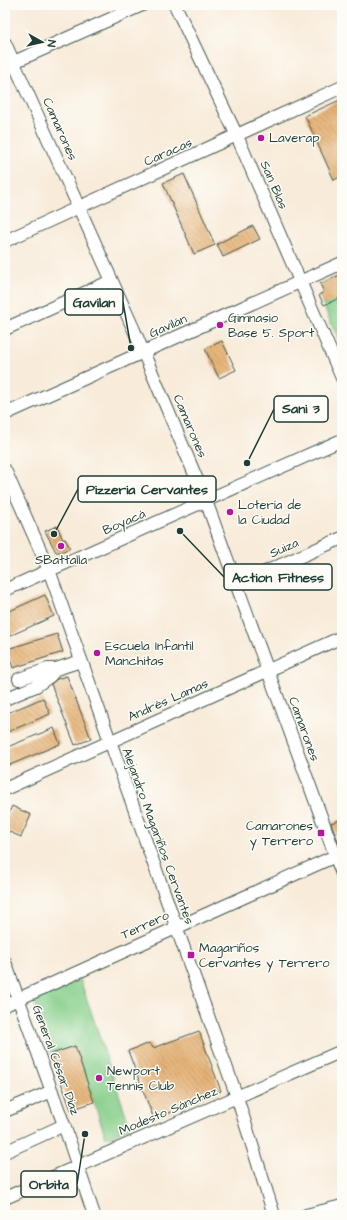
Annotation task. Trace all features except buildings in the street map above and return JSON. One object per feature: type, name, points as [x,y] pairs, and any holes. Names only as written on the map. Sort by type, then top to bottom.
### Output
[{"type":"street","points":[[9,63],[142,5]]},
{"type":"street","name":"San Blas","points":[[175,5],[237,136],[342,378]]},
{"type":"street","name":"Camarones","points":[[5,43],[9,63],[79,207],[143,352],[206,501],[238,584],[268,671],[339,855],[342,874]]},
{"type":"street","name":"Caracas","points":[[5,241],[342,87]]},
{"type":"street","name":"Gavilán","points":[[5,414],[342,263]]},
{"type":"street","points":[[5,329],[111,281]]},
{"type":"street","name":"Boyacá","points":[[5,590],[342,440]]},
{"type":"street","name":"Alejandro Magariños Cervantes","points":[[5,470],[49,570],[237,1097],[274,1215]]},
{"type":"street","name":"Suiza","points":[[238,584],[342,538]]},
{"type":"street","name":"Andrés Lamas","points":[[5,789],[342,637]]},
{"type":"street","points":[[19,679],[81,661]]},
{"type":"street","points":[[5,699],[36,686],[50,676],[56,669]]},
{"type":"street","name":"Terrero","points":[[5,1005],[339,855]]},
{"type":"street","name":"General César Díaz","points":[[5,962],[64,1125],[94,1215]]},
{"type":"street","name":"Modesto Sánchez","points":[[5,1198],[342,1051]]},
{"type":"street","points":[[5,1111],[52,1091]]},
{"type":"street","points":[[5,1152],[64,1125]]},
{"type":"street","points":[[306,1215],[342,1206]]},
{"type":"green space","points":[[342,274],[342,348],[319,295],[324,292],[320,284]]},
{"type":"green space","name":"Newport Tennis Club","points":[[80,979],[130,1127],[106,1138],[75,1046],[51,1054],[36,1007],[36,1000]]},
{"type":"place","name":"Laverap","points":[[261,138]]},
{"type":"place","name":"Gimnasio Base 5. Sport","points":[[220,325]]},
{"type":"place","name":"Gavilan","points":[[131,348]]},
{"type":"place","name":"Sani 3","points":[[247,463]]},
{"type":"place","name":"Lotería de la Ciudad","points":[[230,512]]},
{"type":"place","name":"Action Fitness","points":[[180,531]]},
{"type":"place","name":"Pizzeria Cervantes","points":[[54,534]]},
{"type":"place","name":"SBattalla","points":[[61,546]]},
{"type":"place","name":"Escuela Infantil Manchitas","points":[[97,653]]},
{"type":"place","name":"Camarones y Terrero","points":[[321,833]]},
{"type":"place","name":"Magariños Cervantes y Terrero","points":[[191,955]]},
{"type":"place","name":"Newport Tennis Club","points":[[99,1078]]},
{"type":"place","name":"Orbita","points":[[85,1134]]}]
